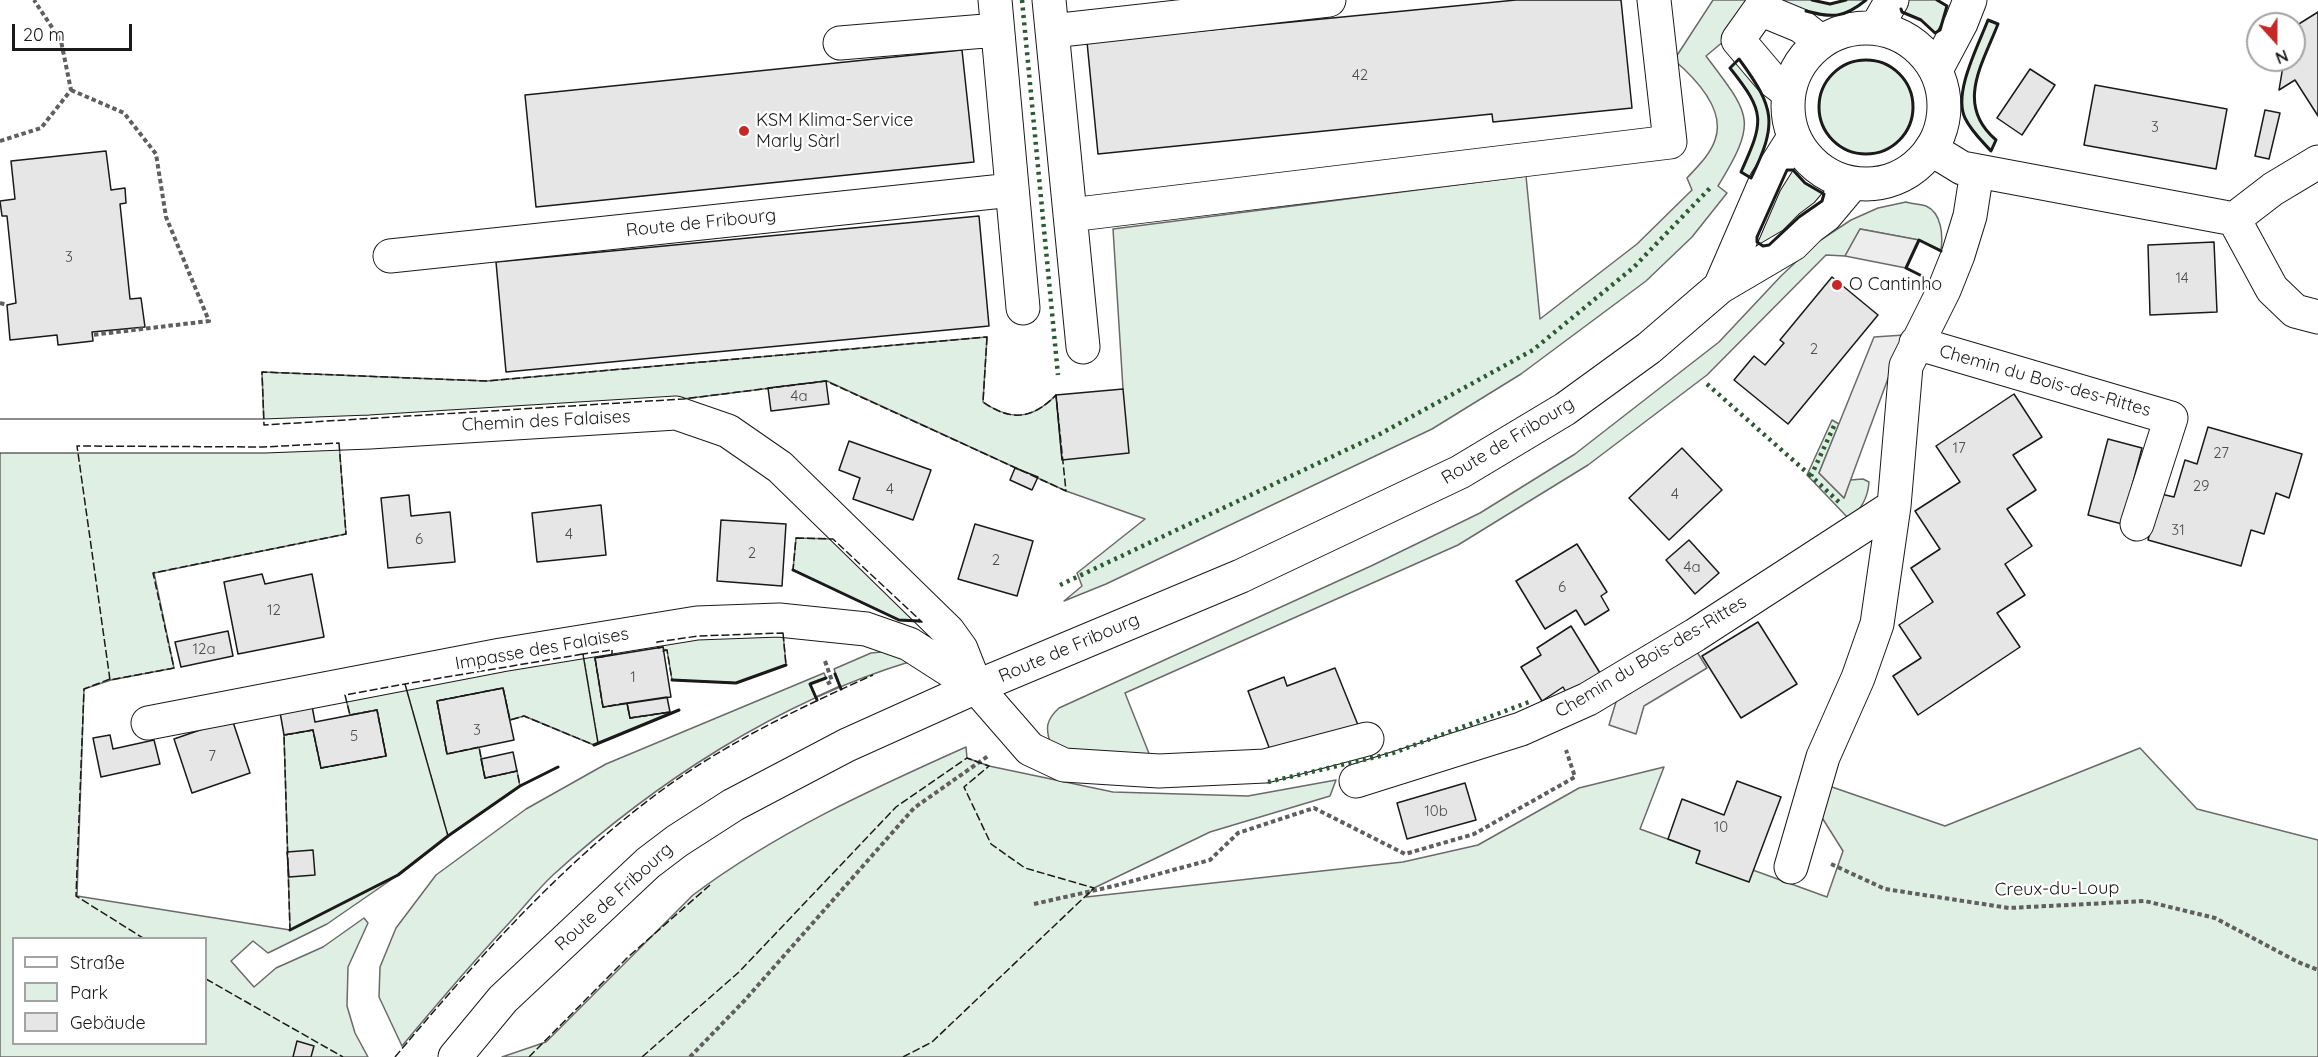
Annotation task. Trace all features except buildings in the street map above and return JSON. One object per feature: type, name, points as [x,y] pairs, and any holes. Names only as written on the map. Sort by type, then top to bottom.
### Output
[{"type":"street","points":[[1083,347],[1051,15],[1329,0]]},
{"type":"street","points":[[1070,215],[1670,142],[1654,0]]},
{"type":"street","points":[[1936,70],[1962,23],[1970,0]]},
{"type":"street","points":[[1788,92],[1772,81],[1738,40],[1760,9],[1801,26],[1821,42]]},
{"type":"street","points":[[1884,14],[1893,32],[1912,42],[1927,56],[1936,70],[1944,91],[1945,112],[1940,132],[1931,150],[1918,165],[1901,176],[1876,184],[1852,184],[1830,176],[1815,166],[1803,153],[1794,137],[1788,116],[1788,92],[1793,76],[1807,54],[1821,42],[1844,31],[1884,14]]},
{"type":"street","points":[[840,43],[996,15],[1023,308]]},
{"type":"street","name":"Route de Fribourg","points":[[1720,287],[1765,183],[1794,137]]},
{"type":"street","points":[[1931,150],[1962,168],[2234,219],[2273,189],[2318,162]]},
{"type":"street","name":"Chemin du Bois-des-Rittes","points":[[1791,867],[1823,757],[1858,678],[1877,624],[1894,506],[1906,366],[1944,290],[1958,255],[1970,216],[1977,171]]},
{"type":"street","name":"Route de Fribourg","points":[[455,1057],[503,999],[648,863],[677,841],[733,805],[848,745],[976,687],[1241,576],[1460,472],[1565,409],[1649,348],[1720,287],[1793,244],[1826,215],[1852,184]]},
{"type":"street","name":"Route de Fribourg","points":[[390,256],[1012,190]]},
{"type":"street","points":[[2234,219],[2272,289],[2295,311],[2318,317]]},
{"type":"street","name":"Chemin du Bois-des-Rittes","points":[[1916,343],[2171,418],[2137,524]]},
{"type":"street","name":"Chemin des Falaises","points":[[0,436],[264,436],[370,432],[676,413],[728,431],[780,467],[948,631],[961,650],[976,687]]},
{"type":"street","name":"Chemin du Bois-des-Rittes","points":[[1356,782],[1521,729],[1588,699],[1695,635],[1894,506]]},
{"type":"street","name":"Impasse des Falaises","points":[[148,723],[501,655],[697,623],[779,620],[866,629],[909,644],[932,661],[976,687]]},
{"type":"street","points":[[976,687],[1030,749],[1064,765],[1158,771],[1266,766],[1367,739]]},
{"type":"path","points":[[0,141],[41,128],[71,90],[61,41],[34,0]]},
{"type":"path","points":[[71,90],[124,113],[156,154],[166,217],[209,321],[92,335]]},
{"type":"path","points":[[0,303],[7,305]]},
{"type":"path","points":[[825,660],[832,681],[825,685]]},
{"type":"path","points":[[1034,904],[1114,886],[1209,860],[1238,833],[1314,808],[1405,854],[1474,834],[1575,777],[1555,715]]},
{"type":"path","points":[[690,1057],[745,1000],[914,808],[1018,736]]},
{"type":"path","name":"Creux-du-Loup","points":[[1800,834],[1830,863],[1885,889],[2008,908],[2145,901],[2215,918],[2298,962],[2318,970]]},
{"type":"green space","points":[[1713,0],[1752,0],[1724,41],[1706,56],[1740,105],[1744,118],[1744,131],[1740,146],[1718,186],[1727,193],[1692,237],[1646,281],[1521,374],[1432,429],[1106,584],[1064,601],[1082,586],[1077,573],[1145,519],[1066,491],[827,381],[683,399],[264,425],[262,372],[486,381],[987,337],[983,402],[1002,412],[1021,415],[1038,409],[1056,395],[1062,459],[1123,389],[1113,229],[1526,176],[1540,319],[1637,244],[1692,190],[1687,178],[1703,161],[1713,145],[1717,129],[1716,117],[1699,85],[1674,60]]},
{"type":"green space","points":[[1780,0],[1812,0],[1830,4],[1846,0],[1866,0],[1844,13],[1824,16]]},
{"type":"green space","points":[[1907,0],[1937,0],[1947,6],[1940,30],[1935,33],[1921,20],[1902,12]]},
{"type":"green space","points":[[1988,20],[1998,24],[1980,69],[1974,99],[1977,113],[1984,127],[1996,140],[1991,151],[1970,127],[1962,108],[1964,83],[1968,69]]},
{"type":"green space","points":[[1739,59],[1760,91],[1769,116],[1766,143],[1751,178],[1741,172],[1754,141],[1758,118],[1750,96],[1730,68]]},
{"type":"green space","points":[[1866,60],[1884,64],[1899,74],[1909,89],[1913,107],[1909,125],[1899,140],[1884,150],[1866,154],[1848,150],[1833,140],[1823,125],[1819,107],[1823,89],[1833,74],[1848,64]]},
{"type":"green space","points":[[1787,170],[1793,170],[1805,183],[1824,194],[1822,201],[1769,245],[1763,246],[1757,242],[1757,237]]},
{"type":"green space","points":[[1906,202],[1926,206],[1935,214],[1942,238],[1941,250],[1919,240],[1860,229],[1845,256],[1826,255],[1707,375],[1588,465],[1458,545],[1125,693],[1150,756],[1069,753],[1051,745],[1048,734],[1049,720],[1059,708],[1371,566],[1480,513],[1575,454],[1719,342],[1781,276],[1816,243],[1851,220],[1878,208]]},
{"type":"green space","points":[[1832,420],[1839,424],[1819,473],[1844,498],[1850,480],[1863,479],[1869,482],[1863,503],[1849,519],[1807,475]]},
{"type":"green space","points":[[339,443],[346,534],[154,573],[174,668],[111,680],[84,689],[77,896],[290,930],[284,735],[313,730],[321,768],[386,755],[377,710],[350,715],[345,695],[612,650],[612,655],[595,658],[603,707],[627,703],[630,718],[670,712],[670,714],[594,745],[524,716],[510,720],[503,688],[437,701],[447,753],[479,747],[485,778],[517,771],[520,786],[327,924],[268,953],[253,941],[231,961],[254,987],[276,968],[323,947],[364,918],[368,923],[348,967],[347,1006],[355,1033],[368,1057],[0,1057],[0,444]]},
{"type":"green space","points":[[796,538],[833,539],[922,622],[899,620],[793,570]]},
{"type":"green space","points":[[783,633],[786,665],[736,683],[672,680],[667,650],[658,648],[657,642]]},
{"type":"green space","points":[[892,651],[909,662],[812,699],[765,723],[675,778],[592,841],[553,875],[402,1046],[379,997],[380,967],[396,928],[436,875],[526,809],[606,764],[824,673],[826,678],[810,684],[816,697],[840,686],[834,669],[871,653]]},
{"type":"green space","points":[[966,747],[967,758],[989,766],[1113,792],[1248,796],[1336,780],[1330,796],[1210,832],[1094,888],[1086,897],[1403,862],[1478,845],[1579,788],[1664,767],[1640,829],[1827,897],[1843,851],[1821,816],[1829,786],[1945,826],[2140,748],[2197,809],[2318,840],[2318,1057],[502,1057],[546,1042],[693,895],[725,872],[826,813]]},
{"type":"shaded area","points":[[1860,229],[1919,240],[1906,268],[1845,256]]},
{"type":"shaded area","points":[[1904,335],[1844,498],[1819,473],[1874,337]]},
{"type":"shaded area","points":[[1694,647],[1707,668],[1644,706],[1636,734],[1609,725],[1619,692]]},
{"type":"hedge","points":[[1022,0],[1058,375]]},
{"type":"hedge","points":[[1060,585],[1380,434],[1533,350],[1634,267],[1711,187]]},
{"type":"hedge","points":[[1707,384],[1811,476]]},
{"type":"hedge","points":[[1834,426],[1811,476],[1841,504]]},
{"type":"hedge","points":[[1268,782],[1393,753],[1529,702]]},
{"type":"fence","points":[[987,337],[983,402],[1002,412],[1021,415],[1038,409],[1056,395],[1066,491],[826,381],[683,399],[264,425],[262,372],[486,381],[987,337]]},
{"type":"fence","points":[[339,443],[346,534],[153,573],[174,668],[110,680],[77,446],[263,447],[339,443]]},
{"type":"fence","points":[[796,538],[833,539],[922,622],[899,620],[793,570],[796,538]]},
{"type":"fence","points":[[783,633],[786,665],[736,683],[672,680],[667,650],[663,651],[663,647],[658,648],[657,642],[698,636],[783,633]]},
{"type":"fence","points":[[612,650],[612,655],[595,658],[603,707],[627,703],[630,718],[670,712],[670,714],[598,743],[583,654],[612,650]]},
{"type":"fence","points":[[583,654],[598,743],[594,745],[524,716],[510,720],[503,688],[437,701],[447,754],[479,747],[485,778],[517,771],[520,786],[448,836],[405,684],[583,654]]},
{"type":"fence","points":[[395,1057],[487,951],[551,884],[621,822],[683,775],[736,743],[817,700],[873,675]]},
{"type":"fence","points":[[110,679],[84,689],[76,896],[141,937]]},
{"type":"fence","points":[[405,684],[448,836],[398,875],[290,930],[284,735],[313,730],[321,768],[386,756],[377,710],[350,715],[345,695],[405,684]]},
{"type":"fence","points":[[642,1057],[739,972],[896,807],[967,758],[989,766],[964,787],[991,844],[1025,868],[1094,888],[932,1042],[903,1057]]},
{"type":"fence","points":[[529,1057],[628,957],[710,885]]},
{"type":"fence","points":[[207,980],[343,1057]]},
{"type":"wall","points":[[1812,0],[1830,4],[1846,0]]},
{"type":"wall","points":[[1806,11],[1838,15],[1866,0]]},
{"type":"wall","points":[[1901,9],[1902,12],[1921,20],[1935,33],[1940,30],[1947,6],[1937,0]]},
{"type":"wall","points":[[1988,20],[1998,24],[1980,69],[1974,99],[1977,113],[1984,127],[1996,140],[1991,151],[1970,127],[1962,108],[1962,96],[1968,69],[1988,20]]},
{"type":"wall","points":[[1739,59],[1760,91],[1769,116],[1766,143],[1751,178],[1741,172],[1754,141],[1758,118],[1750,96],[1730,68],[1739,59]]},
{"type":"wall","points":[[1866,60],[1884,64],[1899,74],[1909,89],[1913,107],[1909,125],[1899,140],[1884,150],[1866,154],[1848,150],[1833,140],[1823,125],[1819,107],[1823,89],[1833,74],[1848,64],[1866,60]]},
{"type":"wall","points":[[1787,170],[1793,170],[1805,183],[1824,194],[1822,201],[1799,217],[1769,245],[1763,246],[1757,242],[1757,237],[1787,170]]},
{"type":"wall","points":[[1922,276],[1906,268],[1919,240],[1941,251]]},
{"type":"wall","points":[[793,570],[899,620],[919,621]]},
{"type":"wall","points":[[672,680],[736,683],[786,665]]},
{"type":"wall","points":[[835,674],[841,689]]},
{"type":"wall","points":[[817,700],[810,684],[826,678]]},
{"type":"wall","points":[[594,745],[679,710]]},
{"type":"wall","points":[[290,930],[398,875],[448,836],[520,786],[558,767]]},
{"type":"place","name":"KSM Klima-Service Marly Sàrl","points":[[744,131]]},
{"type":"place","name":"O Cantinho","points":[[1837,285]]}]
